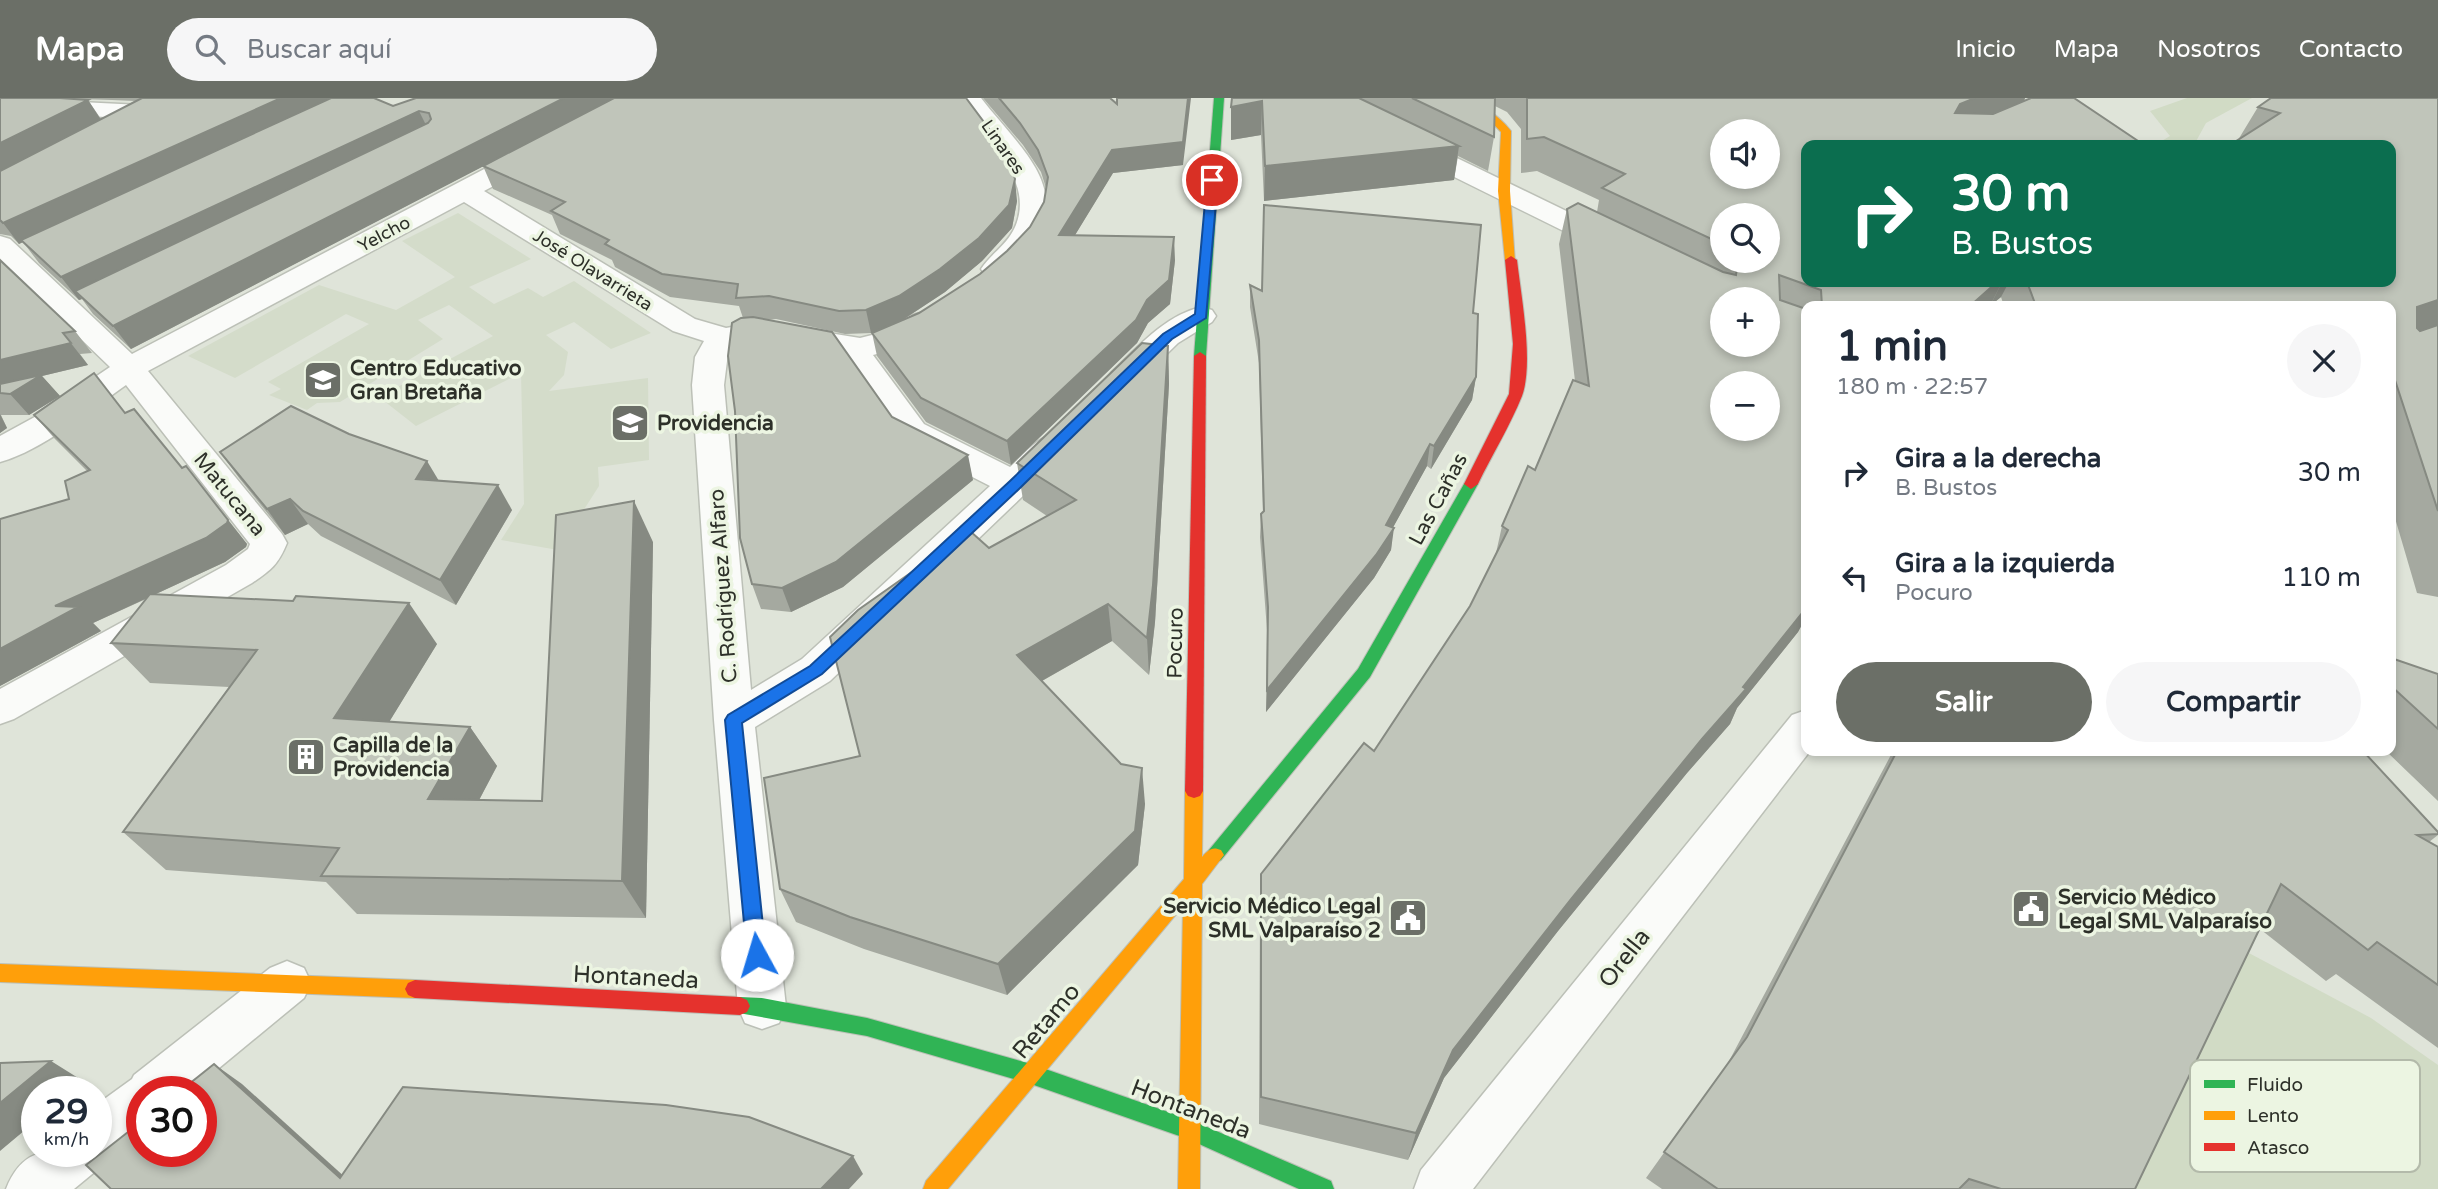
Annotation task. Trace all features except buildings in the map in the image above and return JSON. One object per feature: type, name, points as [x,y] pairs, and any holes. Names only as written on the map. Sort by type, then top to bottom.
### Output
[{"type":"street","name":"Linares","points":[[968,98],[1023,172],[1034,199],[1024,238],[978,284]]},
{"type":"street","name":"Pocuro","points":[[1189,1189],[1201,316],[1219,98]]},
{"type":"street","points":[[1314,98],[1638,257]]},
{"type":"street","name":"Las Cañas","points":[[1193,882],[1364,673],[1466,493],[1516,394],[1520,358],[1504,191],[1506,131],[1502,123],[1452,98]]},
{"type":"street","points":[[0,104],[150,107],[94,136]]},
{"type":"street","name":"Yelcho","points":[[129,368],[552,144]]},
{"type":"street","name":"José Olavarrieta","points":[[465,191],[684,325],[727,338]]},
{"type":"street","name":"Matucana","points":[[0,708],[239,574],[263,557],[269,542],[129,368],[19,251]]},
{"type":"street","points":[[727,338],[753,331],[774,332],[851,347],[874,346],[894,339],[938,311]]},
{"type":"street","points":[[734,720],[816,670],[1015,484],[1167,336],[1201,316]]},
{"type":"street","name":"C. Rodríguez Alfaro","points":[[727,338],[715,349],[709,362],[708,385],[734,720],[762,1007]]},
{"type":"street","points":[[851,347],[912,432],[1015,484]]},
{"type":"street","points":[[47,387],[129,368]]},
{"type":"street","points":[[0,451],[54,420],[129,368]]},
{"type":"street","name":"Orella","points":[[1440,1189],[1801,732]]},
{"type":"street","name":"Retamo","points":[[934,1189],[1193,882]]},
{"type":"street","name":"Hontaneda","points":[[0,973],[286,983],[762,1007],[867,1027],[1031,1074],[1191,1130],[1323,1189]]},
{"type":"street","points":[[172,1076],[286,983]]},
{"type":"street","points":[[112,1124],[126,1113]]},
{"type":"street","points":[[32,1189],[60,1167]]},
{"type":"shaded area","points":[[2187,98],[2252,98],[2206,123],[2197,140],[2163,140],[2170,136],[2150,111]]},
{"type":"shaded area","name":"Centro Educativo Gran Bretaña","points":[[458,213],[531,259],[469,287],[494,304],[528,288],[543,297],[574,281],[651,333],[611,349],[574,322],[546,335],[568,352],[564,375],[549,391],[648,378],[649,460],[598,467],[599,486],[558,550],[501,540],[524,504],[521,373],[416,426],[379,397],[493,336],[449,305],[418,320],[443,339],[340,402],[317,403],[307,410],[269,395],[281,389],[268,382],[369,324],[346,314],[235,378],[188,356],[319,285],[396,310],[455,277],[402,241]]},
{"type":"shaded area","points":[[2230,943],[2371,1018],[2438,1065],[2438,1189],[2110,1189]]},
{"type":"traffic: fast","points":[[1200,356],[1219,98]]},
{"type":"traffic: fast","points":[[1215,855],[1364,673],[1471,484]]},
{"type":"traffic: fast","points":[[740,1006],[762,1007],[867,1027],[1031,1074],[1191,1130],[1323,1189]]},
{"type":"traffic: slow","points":[[1452,98],[1490,114],[1506,131],[1504,191],[1511,260]]},
{"type":"traffic: slow","points":[[1189,1189],[1194,791]]},
{"type":"traffic: slow","points":[[934,1189],[1215,855]]},
{"type":"traffic: slow","points":[[0,973],[415,989]]},
{"type":"traffic: jam","points":[[1471,484],[1516,394],[1519,344],[1511,260]]},
{"type":"traffic: jam","points":[[1194,791],[1200,356]]},
{"type":"traffic: jam","points":[[415,989],[740,1006]]},
{"type":"place","name":"Centro Educativo Gran Bretaña","points":[[323,380]]},
{"type":"place","name":"Providencia","points":[[630,423]]},
{"type":"place","name":"Capilla de la Providencia","points":[[306,757]]},
{"type":"place","name":"Servicio Médico Legal SML Valparaíso","points":[[2031,909]]},
{"type":"place","name":"Servicio Médico Legal SML Valparaíso 2","points":[[1408,918]]},
{"type":"route","points":[[757,955],[734,720],[816,670],[1015,484],[1167,336],[1201,316],[1212,180]]}]
